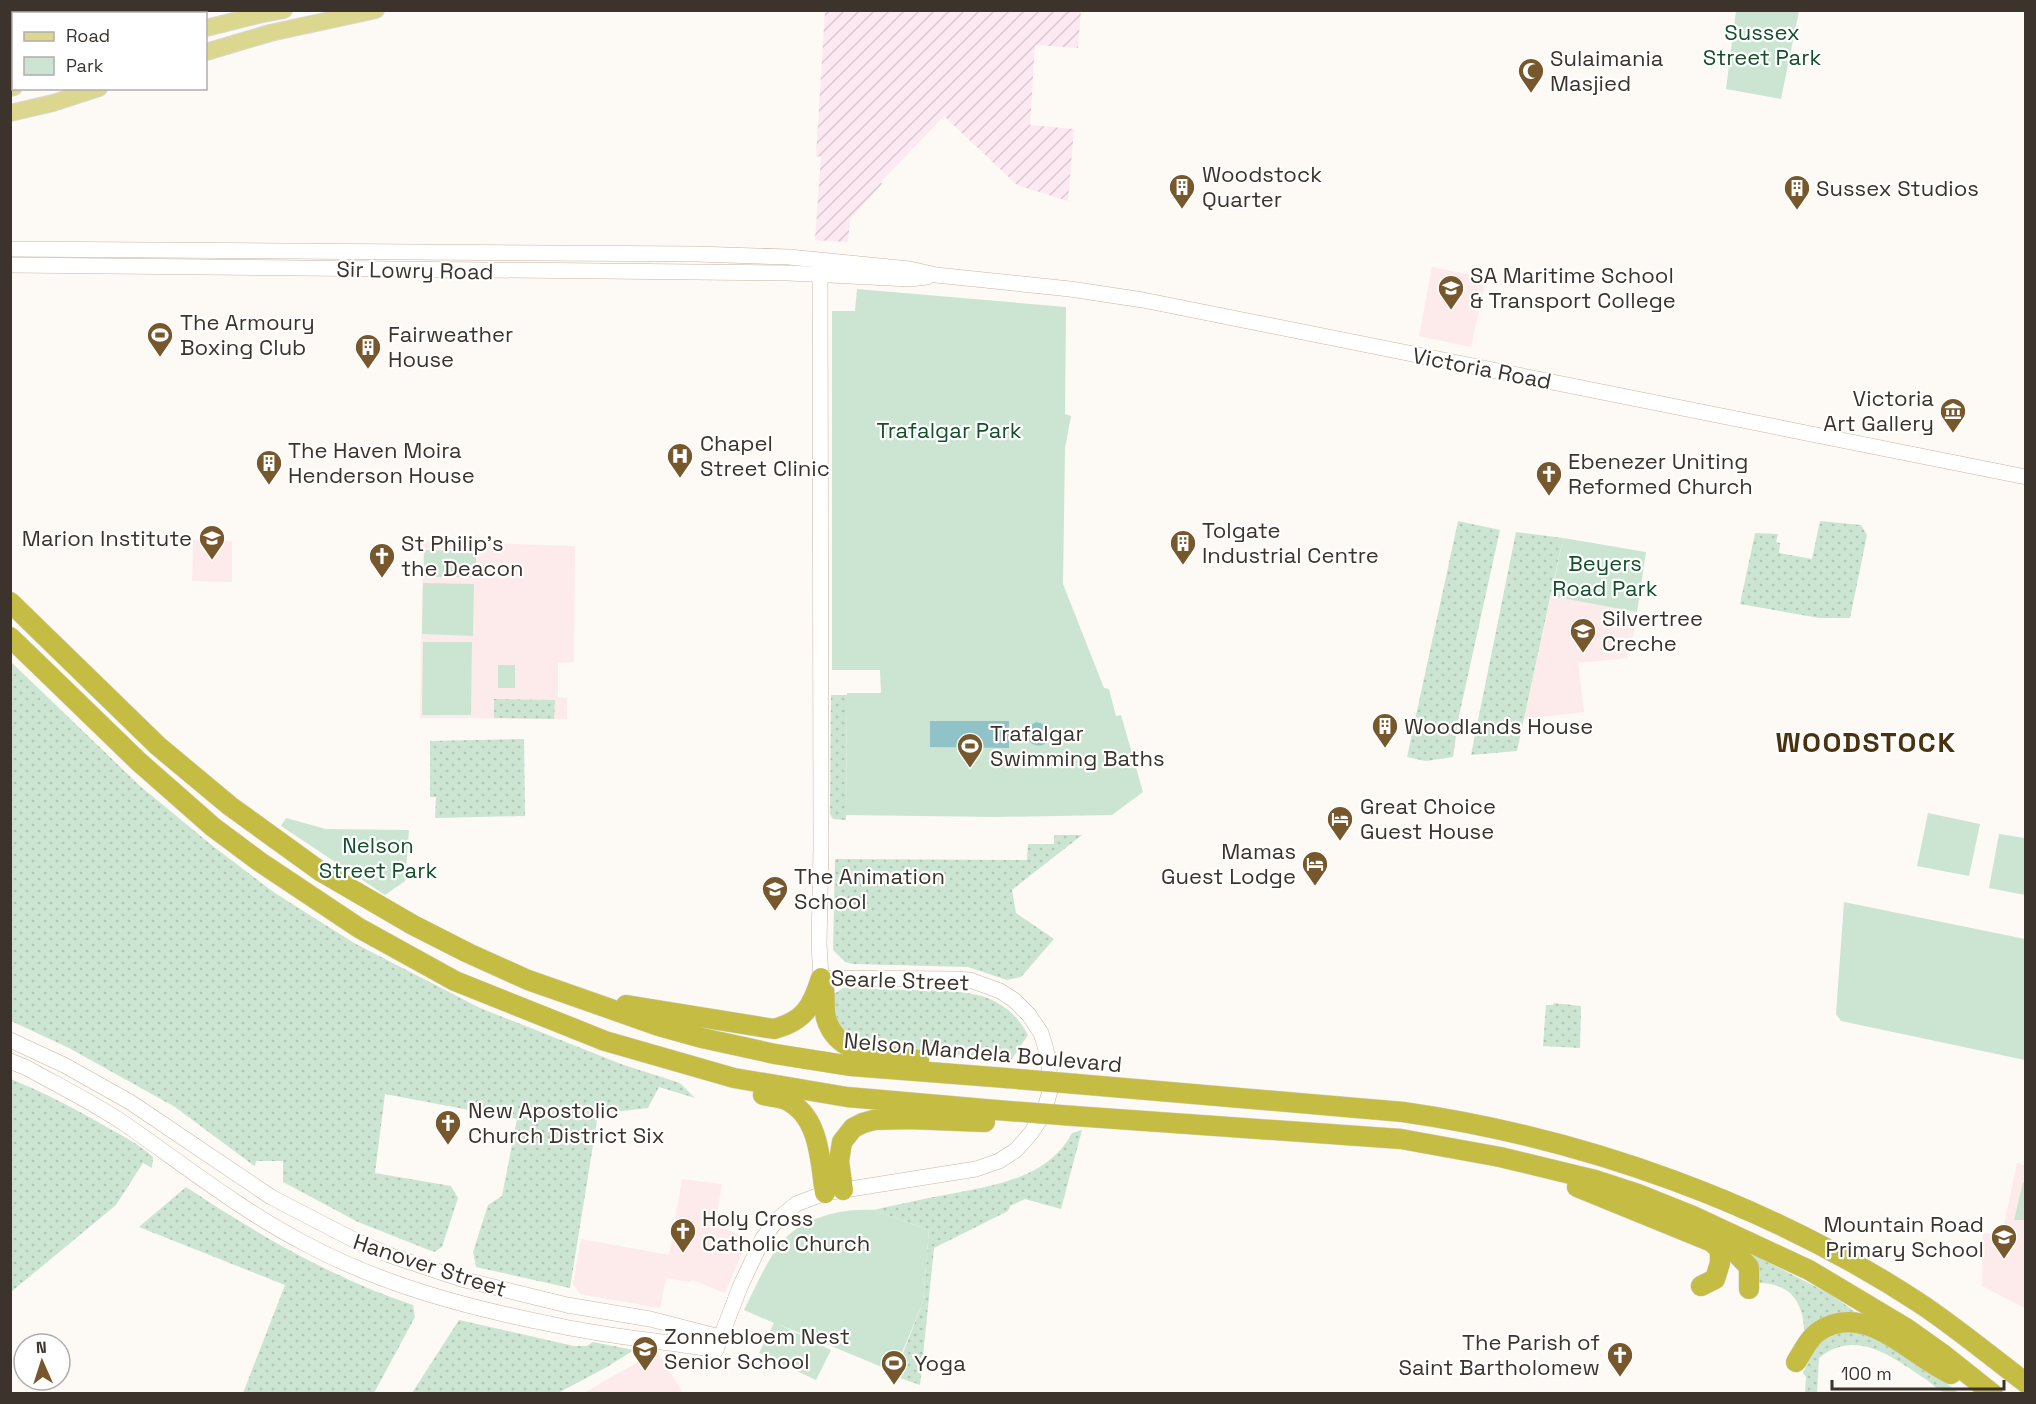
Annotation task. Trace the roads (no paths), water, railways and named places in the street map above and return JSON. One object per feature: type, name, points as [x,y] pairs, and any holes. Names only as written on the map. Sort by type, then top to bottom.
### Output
[{"type":"highway","name":"Nelson Mandela Boulevard","points":[[10,602],[159,746],[230,806],[276,841],[320,871],[413,925],[528,980],[659,1026],[775,1054],[852,1066],[1007,1075],[1403,1112],[1450,1119],[1528,1136],[1645,1170],[1705,1193],[1839,1256],[1924,1307],[1966,1336],[2025,1383]]},
{"type":"highway","points":[[10,637],[138,761],[213,827],[260,862],[358,928],[455,981],[605,1041],[734,1078],[847,1097],[996,1116]]},
{"type":"highway","points":[[528,980],[630,1006],[774,1029],[791,1024],[804,1015],[821,978]]},
{"type":"highway","points":[[821,978],[824,987],[826,1017],[832,1032],[841,1043],[855,1051],[1007,1075]]},
{"type":"highway","points":[[605,1041],[648,1065],[725,1087],[786,1100],[805,1114],[814,1130],[834,1191]]},
{"type":"highway","points":[[834,1191],[842,1142],[853,1128],[874,1120],[996,1116],[1127,1120],[1401,1139],[1540,1166],[1638,1194],[1694,1216],[1809,1270],[1906,1328],[1986,1388]]},
{"type":"highway","points":[[1540,1166],[1570,1184],[1734,1251],[1749,1267],[1749,1289]]},
{"type":"highway","points":[[1701,1286],[1714,1279],[1720,1263],[1720,1250],[1712,1242]]},
{"type":"highway","points":[[1839,1256],[1889,1277],[1935,1302],[2025,1367]]},
{"type":"highway","points":[[1796,1362],[1816,1333],[1830,1325],[1850,1323],[1881,1329],[1948,1373],[1986,1388]]},
{"type":"main road","points":[[207,28],[284,10]]},
{"type":"main road","points":[[207,52],[270,33],[376,10]]},
{"type":"main road","points":[[10,113],[53,103],[93,90]]},
{"type":"street","name":"Sir Lowry Road","points":[[10,249],[685,254],[801,259]]},
{"type":"street","name":"Victoria Road","points":[[801,259],[820,267],[910,279],[936,275],[1070,289],[1218,314],[2025,477]]},
{"type":"street","name":"Sir Lowry Road","points":[[10,266],[820,267]]},
{"type":"street","name":"Searle Street","points":[[718,1344],[748,1267],[769,1229],[796,1204],[834,1191],[976,1169],[999,1161],[1016,1150],[1031,1133],[1043,1115],[1050,1090],[1049,1063],[1041,1033],[1029,1015],[1014,1000],[986,985],[956,979],[821,978],[819,944],[821,849],[820,267]]},
{"type":"street","name":"Hanover Street","points":[[10,1040],[54,1059],[130,1102],[272,1197],[351,1239],[460,1279],[567,1305],[650,1319],[718,1344]]},
{"type":"street","name":"Hanover Street","points":[[10,1061],[27,1068],[123,1122],[259,1216],[306,1244],[353,1266],[434,1296],[561,1327],[718,1344]]},
{"type":"water","points":[[930,721],[1009,721],[1009,748],[930,747]]},
{"type":"water","points":[[1036,722],[1047,725],[1050,733],[1045,744],[1039,746],[1028,740],[1030,737],[1028,727]]},
{"type":"place","name":"Sulaimania Masjied","points":[[1531,94]]},
{"type":"place","name":"Woodstock Quarter","points":[[1182,210]]},
{"type":"place","name":"Sussex Studios","points":[[1797,211]]},
{"type":"place","name":"SA Maritime School & Transport College","points":[[1451,311]]},
{"type":"place","name":"The Armoury Boxing Club","points":[[160,358]]},
{"type":"place","name":"Fairweather House","points":[[368,370]]},
{"type":"place","name":"Victoria Art Gallery","points":[[1953,434]]},
{"type":"place","name":"Chapel Street Clinic","points":[[680,479]]},
{"type":"place","name":"The Haven Moira Henderson House","points":[[269,486]]},
{"type":"place","name":"Ebenezer Uniting Reformed Church","points":[[1549,497]]},
{"type":"place","name":"Marion Institute","points":[[212,561]]},
{"type":"place","name":"Tolgate Industrial Centre","points":[[1183,566]]},
{"type":"place","name":"St Philip's the Deacon","points":[[382,579]]},
{"type":"place","name":"Silvertree Creche","points":[[1583,654]]},
{"type":"place","name":"Woodlands House","points":[[1385,749]]},
{"type":"place","name":"Trafalgar Swimming Baths","points":[[970,769]]},
{"type":"place","name":"Great Choice Guest House","points":[[1340,842]]},
{"type":"place","name":"Mamas Guest Lodge","points":[[1315,887]]},
{"type":"place","name":"The Animation School","points":[[775,912]]},
{"type":"place","name":"New Apostolic Church District Six","points":[[448,1146]]},
{"type":"place","name":"Holy Cross Catholic Church","points":[[683,1254]]},
{"type":"place","name":"Mountain Road Primary School","points":[[2004,1260]]},
{"type":"place","name":"Zonnebloem Nest Senior School","points":[[645,1372]]},
{"type":"place","name":"The Parish of Saint Bartholomew","points":[[1620,1378]]},
{"type":"place","name":"Yoga","points":[[894,1386]]},
{"type":"district","name":"WOODSTOCK","points":[[1866,742]]},
{"type":"park label","name":"Sussex Street Park","points":[[1762,44]]},
{"type":"park label","name":"Trafalgar Park","points":[[949,430]]},
{"type":"park label","name":"Beyers Road Park","points":[[1605,576]]},
{"type":"park label","name":"Nelson Street Park","points":[[378,858]]}]
